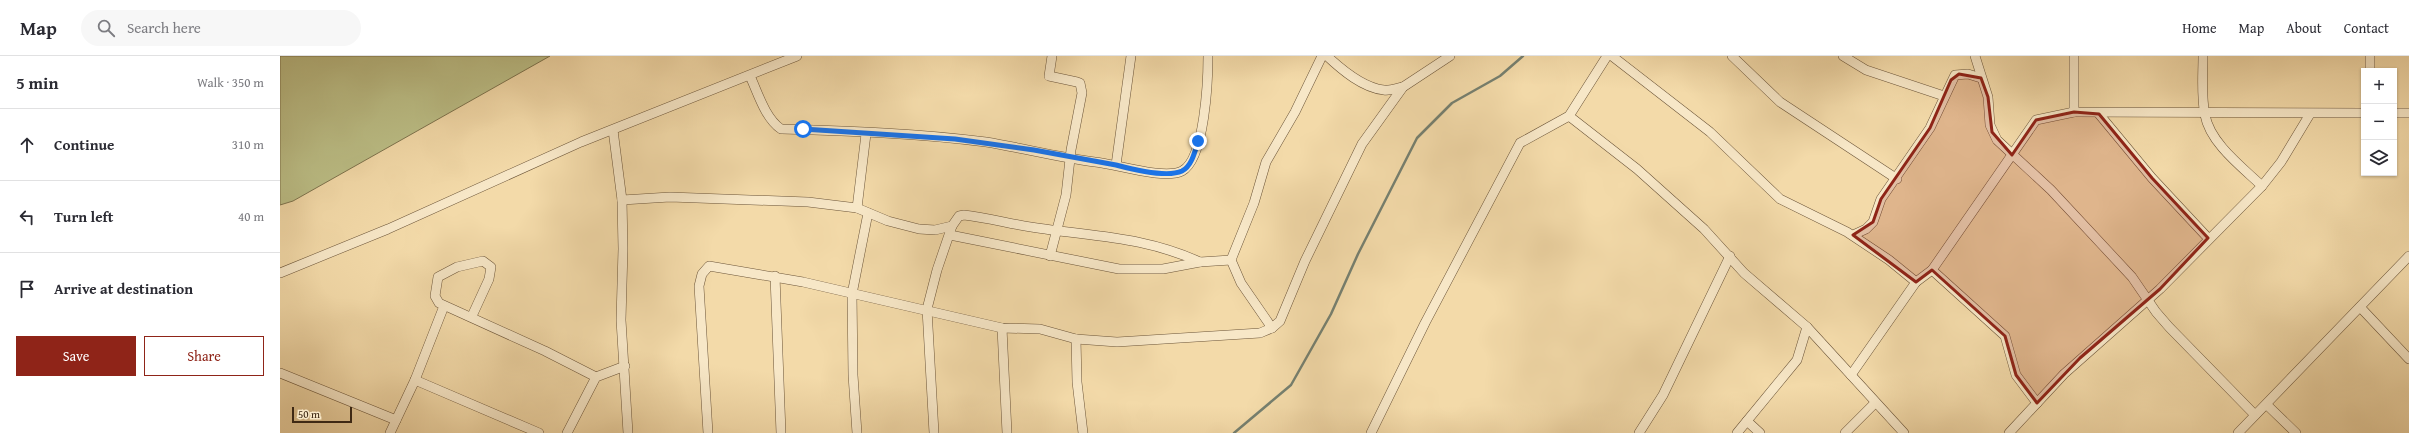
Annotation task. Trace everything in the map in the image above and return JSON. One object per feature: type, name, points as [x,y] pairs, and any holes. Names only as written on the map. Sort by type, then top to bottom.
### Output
[{"type":"street","points":[[280,273],[388,229],[613,130],[797,56]]},
{"type":"street","points":[[1050,256],[1058,231],[1066,195],[1081,87],[1077,82],[1050,76],[1052,56]]},
{"type":"street","points":[[1116,165],[1131,56]]},
{"type":"street","points":[[750,76],[769,116],[774,124],[781,128],[866,134],[914,135],[986,142],[1116,165],[1134,170],[1165,172],[1181,171],[1186,168],[1194,154],[1204,112],[1208,56]]},
{"type":"street","points":[[1272,328],[1241,283],[1231,260],[1254,204],[1266,162],[1295,112],[1322,56]]},
{"type":"street","points":[[1327,56],[1348,74],[1366,84],[1384,90],[1403,87]]},
{"type":"street","points":[[708,433],[699,286],[705,269],[716,266],[775,276],[926,309],[1002,328],[1040,329],[1076,339],[1105,342],[1214,337],[1260,333],[1272,328],[1280,321],[1305,261],[1362,144],[1403,87],[1450,56]]},
{"type":"street","points":[[1371,433],[1425,323],[1520,143],[1569,116],[1607,56]]},
{"type":"street","points":[[1612,56],[1710,132],[1780,199],[1853,235],[1916,282]]},
{"type":"street","points":[[1732,56],[1780,102],[1897,179]]},
{"type":"street","points":[[1843,56],[1866,70],[1944,96]]},
{"type":"street","points":[[1976,56],[1981,78],[1988,97],[1992,132],[2012,155],[2051,190],[2104,246],[2132,277],[2147,299],[2169,326],[2255,415]]},
{"type":"street","points":[[2074,56],[2074,112]]},
{"type":"street","points":[[2203,56],[2204,114],[2208,127],[2215,137],[2262,186]]},
{"type":"street","points":[[2370,56],[2370,68]]},
{"type":"street","points":[[1853,235],[1866,229],[1873,222],[1881,199],[1897,179],[1930,128],[1955,75],[1968,74],[1981,78]]},
{"type":"street","points":[[1851,375],[1916,282],[1932,270],[2036,120],[2074,112],[2098,114],[2361,113]]},
{"type":"street","points":[[2397,113],[2409,112]]},
{"type":"street","points":[[2098,114],[2152,178],[2208,238]]},
{"type":"street","points":[[2009,433],[2080,358],[2147,299],[2262,186],[2281,162],[2310,114]]},
{"type":"street","points":[[1569,116],[1638,169],[1704,229],[1744,273],[1807,327],[1904,433]]},
{"type":"street","points":[[613,130],[622,200],[623,249],[621,298],[628,433]]},
{"type":"street","points":[[857,208],[866,134]]},
{"type":"street","points":[[622,200],[687,197],[808,202],[857,208],[903,226],[919,229],[951,231],[1050,256],[1119,270],[1163,269],[1200,262],[1231,260]]},
{"type":"street","points":[[857,433],[853,375],[852,294],[868,213]]},
{"type":"street","points":[[934,433],[926,309],[937,270],[956,219],[964,215],[1058,231],[1142,241],[1173,250],[1200,262]]},
{"type":"street","points":[[1639,433],[1663,394],[1730,256]]},
{"type":"street","points":[[2238,433],[2409,256]]},
{"type":"street","points":[[472,316],[489,280],[491,267],[483,261],[457,267],[438,278],[435,296],[438,303],[472,316],[569,362],[596,377]]},
{"type":"street","points":[[1932,270],[2005,336],[2016,375],[2037,403]]},
{"type":"street","points":[[775,276],[781,433]]},
{"type":"street","points":[[390,433],[415,380],[444,306]]},
{"type":"street","points":[[2360,308],[2409,359]]},
{"type":"street","points":[[1737,433],[1797,360],[1807,327]]},
{"type":"street","points":[[1002,328],[1007,433]]},
{"type":"street","points":[[1076,339],[1077,382],[1083,433]]},
{"type":"street","points":[[567,433],[596,377],[625,366]]},
{"type":"street","points":[[280,373],[396,420]]},
{"type":"street","points":[[415,380],[539,433]]},
{"type":"street","points":[[1845,433],[1875,403]]},
{"type":"street","points":[[2267,404],[2296,433]]},
{"type":"street","points":[[1747,421],[1760,433]]},
{"type":"highlighted area","points":[[1959,74],[1981,78],[1988,97],[1992,132],[2012,155],[2036,120],[2074,112],[2099,114],[2152,178],[2208,238],[2160,289],[2080,358],[2037,403],[2016,375],[2005,336],[1932,270],[1916,282],[1853,235],[1873,222],[1881,199],[1930,128],[1951,80]]},
{"type":"green space","points":[[280,56],[550,56],[293,201],[280,205]]},
{"type":"waterway","points":[[1234,433],[1291,385],[1331,314],[1358,254],[1417,138],[1452,103],[1500,76],[1523,56]]},
{"type":"route","points":[[803,129],[866,134],[914,135],[986,142],[1082,160],[1101,162],[1134,170],[1172,173],[1186,168],[1194,154],[1198,141]]}]
